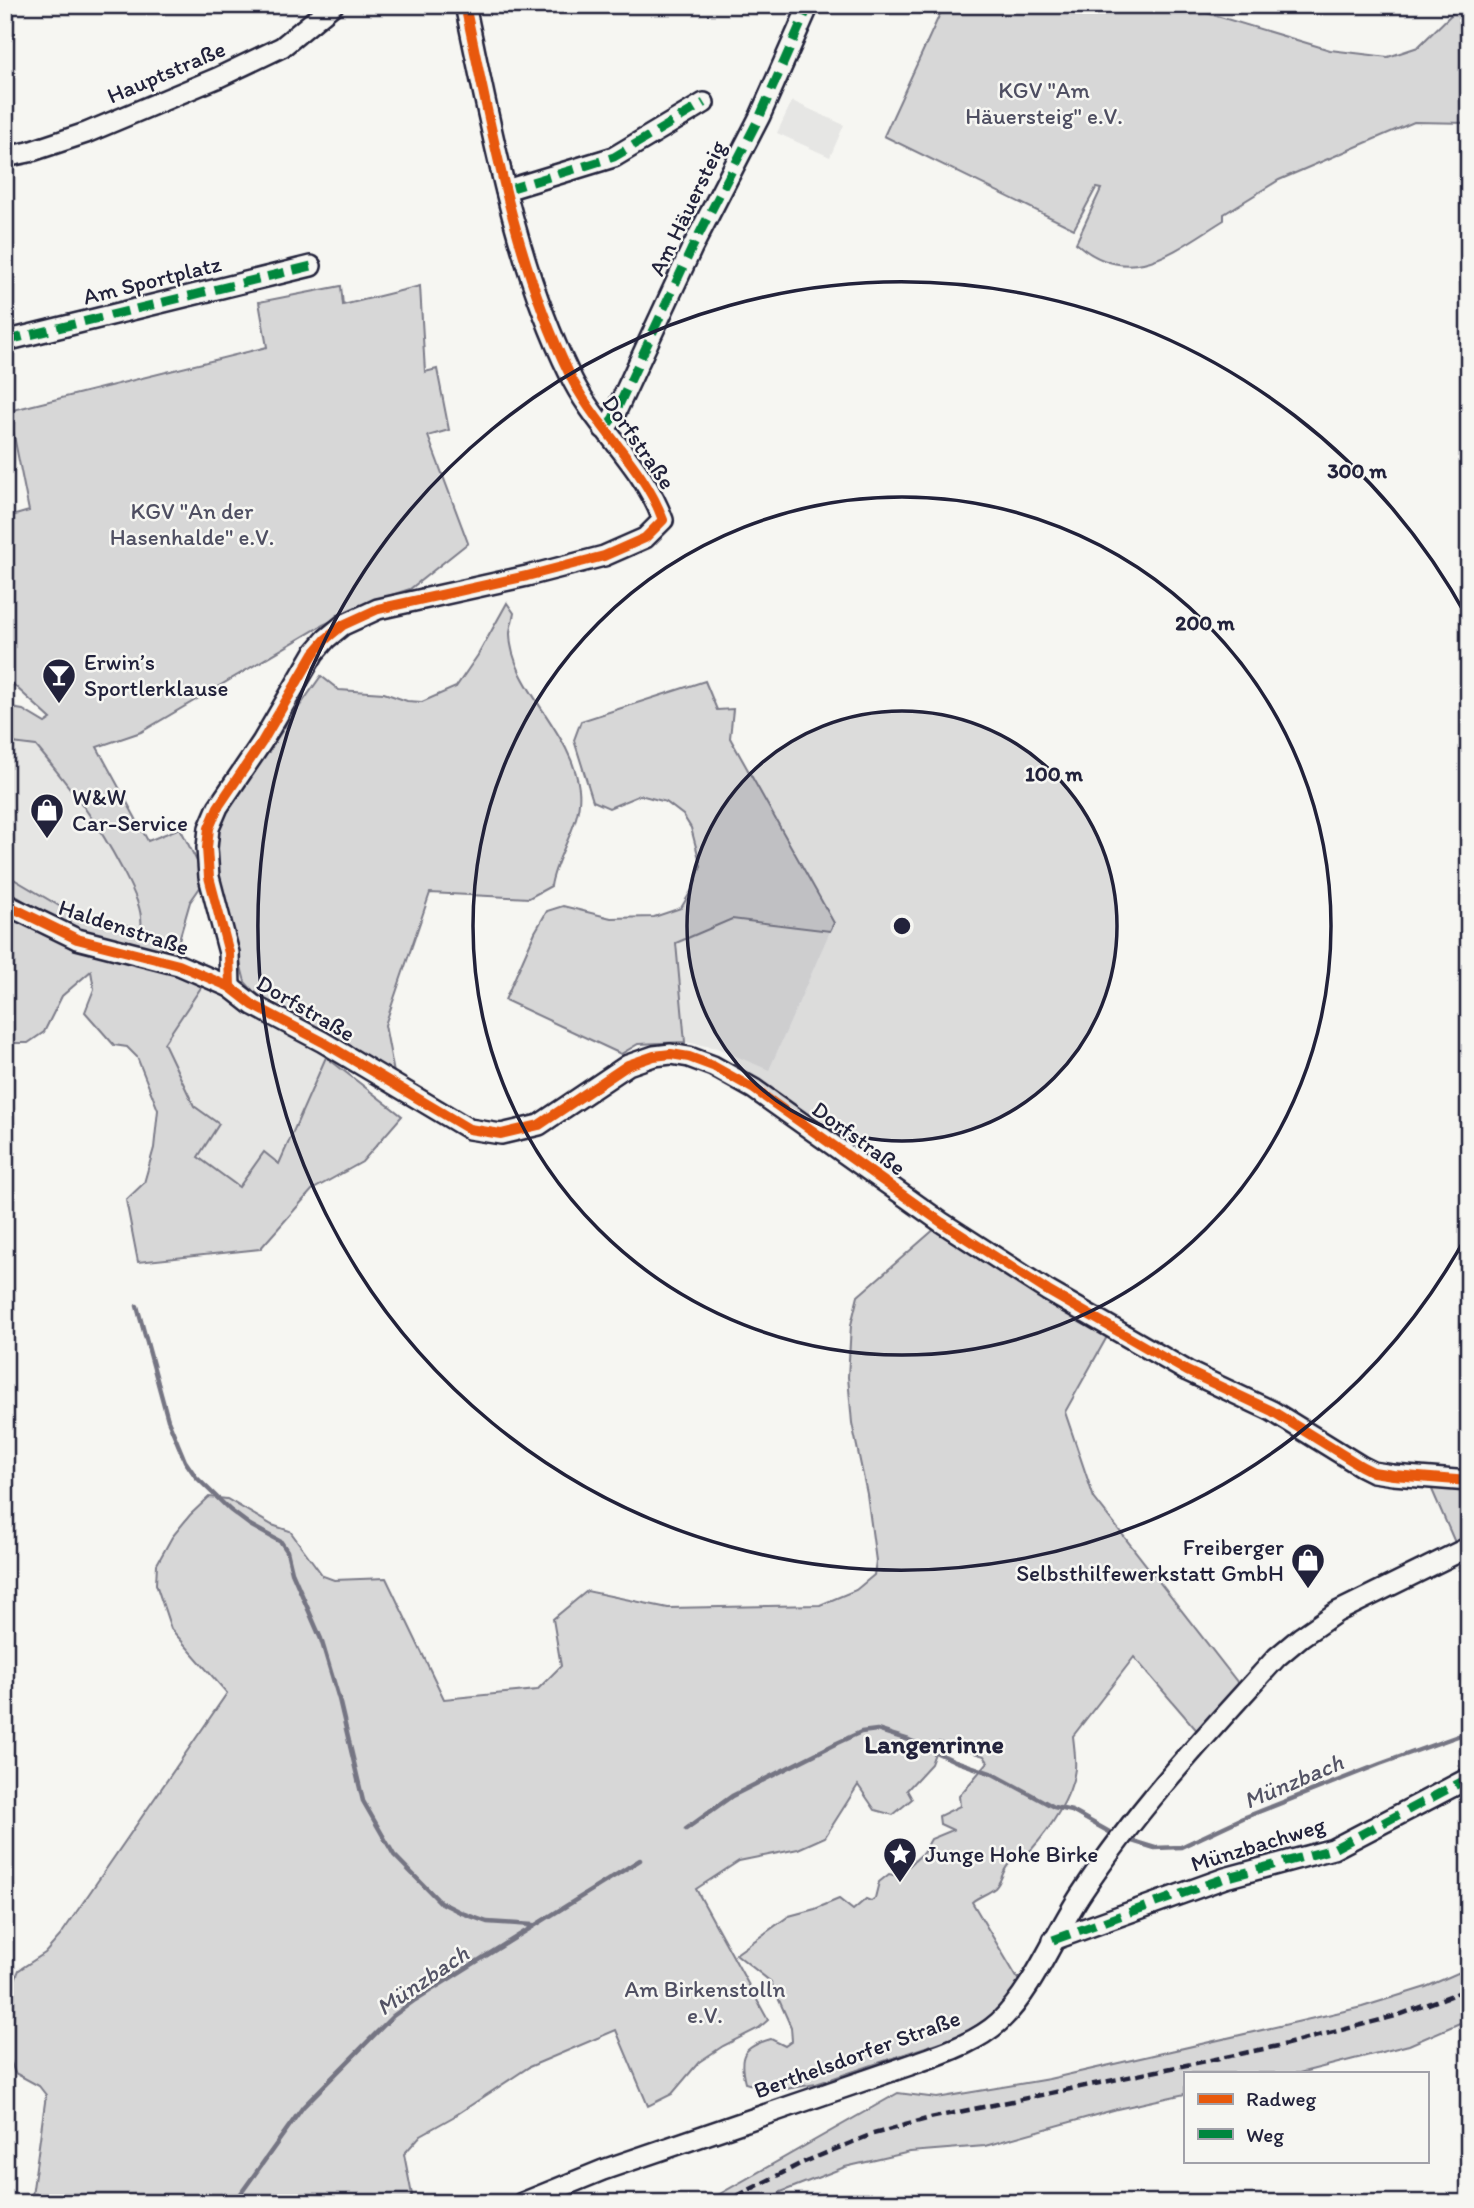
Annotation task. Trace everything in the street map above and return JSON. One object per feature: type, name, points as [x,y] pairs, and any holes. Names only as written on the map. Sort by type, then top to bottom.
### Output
[{"type":"street","name":"Hauptstraße","points":[[5,157],[86,134],[150,104],[217,78],[282,47],[333,5]]},
{"type":"street","name":"Dorfstraße","points":[[465,5],[506,190],[546,320],[569,374],[604,429],[635,467],[656,500],[663,520],[645,538],[604,555],[540,573],[378,608],[343,625],[314,653],[262,743],[218,807],[209,828],[209,877],[229,953],[230,987],[253,1005],[344,1054],[469,1129],[481,1133],[509,1133],[539,1125],[617,1072],[654,1056],[671,1054],[689,1057],[713,1066],[764,1096],[941,1222],[1115,1331],[1187,1371],[1272,1411],[1373,1472],[1469,1481]]},
{"type":"street","name":"Am Häuersteig","points":[[604,429],[613,418],[692,248],[760,116],[809,5]]},
{"type":"street","points":[[506,190],[614,158],[704,103]]},
{"type":"street","name":"Am Sportplatz","points":[[5,341],[311,266]]},
{"type":"street","name":"Haldenstraße","points":[[5,904],[77,939],[178,965],[230,987]]},
{"type":"street","name":"Berthelsdorfer Straße","points":[[522,2203],[593,2174],[961,2046],[996,2025],[1013,2008],[1082,1892],[1138,1814],[1277,1657],[1337,1612],[1469,1548]]},
{"type":"street","name":"Münzbachweg","points":[[1054,1940],[1225,1878],[1334,1849],[1469,1778]]},
{"type":"shaded area","points":[[792,101],[844,125],[830,157],[777,133]]},
{"type":"shaded area","points":[[5,742],[36,745],[80,799],[101,830],[133,889],[142,918],[142,929],[68,911],[5,874]]},
{"type":"shaded area","points":[[732,919],[830,931],[769,1070],[717,1048],[685,1042],[676,944]]},
{"type":"shaded area","points":[[204,983],[326,1057],[278,1165],[264,1153],[240,1187],[198,1157],[219,1124],[194,1106],[164,1043]]},
{"type":"green space","name":"KGV \"Am Häuersteig\" e.V.","points":[[944,5],[1180,5],[1330,50],[1388,57],[1418,47],[1461,5],[1469,5],[1469,123],[1414,122],[1279,180],[1224,214],[1224,220],[1169,253],[1152,261],[1133,265],[1115,264],[1096,257],[1076,243],[1101,189],[1096,188],[1074,229],[884,136]]},
{"type":"green space","name":"KGV \"An der Hasenhalde\" e.V.","points":[[341,286],[343,305],[420,286],[425,372],[437,369],[449,430],[428,436],[468,543],[410,589],[376,600],[323,625],[141,732],[97,747],[148,841],[180,828],[206,879],[190,902],[179,940],[167,954],[77,934],[5,889],[5,874],[68,911],[141,929],[141,914],[133,891],[113,852],[60,776],[36,746],[5,742],[5,707],[23,710],[45,723],[51,719],[5,677],[5,518],[29,511],[9,411],[267,347],[259,302]]},
{"type":"green space","points":[[507,603],[514,613],[510,634],[520,673],[565,747],[574,768],[579,789],[577,814],[551,886],[529,898],[430,893],[385,1025],[394,1073],[273,1006],[245,982],[218,877],[217,830],[234,799],[321,676],[339,690],[384,693],[407,701],[422,702],[456,687],[478,655]]},
{"type":"green space","points":[[705,681],[717,710],[733,709],[730,738],[834,923],[830,931],[732,919],[676,943],[685,1042],[638,1044],[621,1054],[505,1000],[547,911],[563,906],[611,918],[654,917],[681,908],[693,888],[701,866],[691,828],[683,815],[666,802],[640,795],[609,808],[593,801],[574,740],[581,721]]},
{"type":"green space","points":[[5,908],[204,983],[164,1043],[194,1106],[219,1124],[198,1157],[239,1187],[264,1152],[279,1164],[326,1057],[402,1116],[362,1162],[312,1190],[260,1249],[138,1262],[126,1200],[144,1183],[154,1148],[158,1110],[137,1057],[127,1047],[114,1045],[85,1012],[94,989],[91,971],[62,996],[44,1032],[28,1043],[5,1043]]},
{"type":"green space","name":"Am Birkenstolln e.V.","points":[[937,1227],[1108,1335],[1065,1412],[1094,1498],[1241,1687],[1199,1733],[1134,1657],[1073,1736],[1073,1780],[1059,1812],[1031,1850],[1008,1865],[995,1888],[972,1902],[1019,1981],[1003,2007],[964,2034],[816,2084],[774,2091],[745,2083],[742,2065],[749,2049],[771,2039],[785,2046],[792,2041],[791,2027],[771,1982],[736,1954],[789,1916],[839,1899],[853,1910],[866,1899],[871,1901],[875,1898],[879,1882],[889,1874],[898,1876],[923,1853],[931,1839],[953,1830],[940,1824],[939,1816],[960,1806],[959,1796],[988,1762],[984,1756],[939,1742],[931,1764],[907,1790],[912,1799],[893,1815],[875,1810],[858,1785],[825,1837],[798,1849],[739,1861],[696,1889],[768,2020],[759,2028],[699,2062],[672,2094],[648,2106],[616,2030],[529,2067],[421,2135],[404,2154],[412,2195],[406,2203],[31,2203],[46,2095],[39,2086],[15,2073],[7,2052],[7,1998],[19,1970],[45,1953],[60,1936],[227,1693],[171,1629],[156,1584],[157,1564],[172,1537],[190,1515],[209,1497],[227,1499],[272,1525],[290,1531],[323,1576],[334,1580],[386,1578],[444,1699],[537,1690],[561,1666],[553,1619],[587,1591],[668,1608],[820,1605],[856,1590],[874,1575],[876,1561],[867,1494],[852,1423],[848,1377],[851,1325],[858,1296]]},
{"type":"green space","points":[[1430,1485],[1469,1488],[1469,1537],[1456,1545]]},
{"type":"green space","points":[[1469,1968],[1469,2019],[1409,2045],[1303,2072],[1184,2072],[1184,2094],[1117,2109],[985,2146],[910,2152],[845,2167],[781,2192],[764,2203],[704,2203],[898,2093],[937,2098],[1049,2079],[1362,2007],[1426,1987]]},
{"type":"waterway","points":[[137,1306],[168,1420],[185,1461],[196,1477],[230,1510],[281,1542],[287,1551],[292,1572],[321,1639],[339,1699],[363,1801],[394,1855],[440,1902],[487,1922],[533,1925]]},
{"type":"waterway","name":"Münzbach","points":[[686,1829],[732,1796],[861,1732],[877,1730],[993,1774],[1054,1807],[1072,1811],[1113,1834]]},
{"type":"waterway","name":"Münzbach","points":[[1129,1840],[1155,1848],[1181,1847],[1243,1818],[1469,1732]]},
{"type":"waterway","name":"Münzbach","points":[[234,2203],[303,2107],[393,2016],[640,1860]]},
{"type":"railway","points":[[723,2203],[802,2163],[870,2135],[930,2118],[1283,2045],[1396,2016],[1469,1989]]},
{"type":"marked path","points":[[604,429],[613,418],[692,248],[760,116],[809,5]]},
{"type":"marked path","points":[[506,190],[614,157],[704,103]]},
{"type":"marked path","points":[[5,341],[311,266]]},
{"type":"marked path","points":[[1053,1940],[1225,1878],[1333,1849],[1469,1778]]},
{"type":"cycle path","points":[[230,987],[229,953],[209,877],[209,828],[218,807],[262,742],[314,653],[326,639],[343,625],[378,609],[604,556],[645,538],[663,520],[643,481],[579,393],[550,330],[533,285],[506,192],[465,5]]},
{"type":"cycle path","points":[[5,904],[77,939],[179,965],[230,987],[253,1005],[323,1042],[469,1129],[501,1134],[539,1125],[628,1065],[654,1056],[671,1054],[689,1057],[713,1066],[754,1089],[941,1222],[1048,1291],[1187,1371],[1272,1411],[1373,1472],[1469,1481]]},
{"type":"place","name":"Erwin’s Sportlerklause","points":[[59,705]]},
{"type":"place","name":"W&W Car-Service","points":[[47,840]]},
{"type":"place","name":"Freiberger Selbsthilfewerkstatt GmbH","points":[[1308,1590]]},
{"type":"place","name":"Junge Hohe Birke","points":[[900,1884]]},
{"type":"district","name":"Langenrinne","points":[[934,1744]]}]
